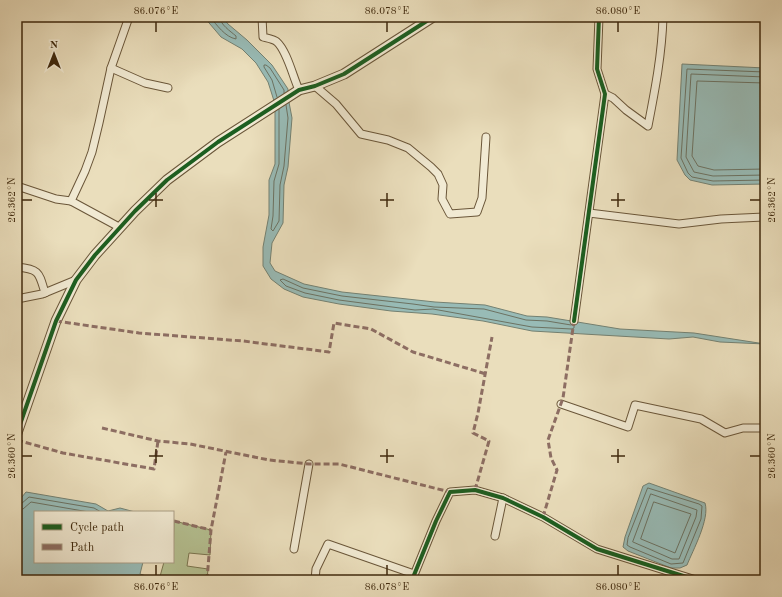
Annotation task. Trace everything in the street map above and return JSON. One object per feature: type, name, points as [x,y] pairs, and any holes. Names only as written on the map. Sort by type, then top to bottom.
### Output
[{"type":"street","points":[[70,201],[85,171],[92,152],[111,68],[129,17]]},
{"type":"street","points":[[262,17],[263,37],[276,41],[284,49],[294,80],[299,90]]},
{"type":"street","points":[[17,433],[56,321],[76,280],[119,227],[167,180],[218,142],[299,90],[315,86],[344,74],[433,17]]},
{"type":"street","points":[[574,321],[605,94],[597,69],[599,17]]},
{"type":"street","points":[[605,94],[613,98],[626,110],[648,126],[663,31],[663,17]]},
{"type":"street","points":[[111,68],[145,83],[168,88]]},
{"type":"street","points":[[315,86],[336,104],[361,134],[388,140],[408,148],[431,167],[438,174],[443,185],[442,200],[450,214],[478,212],[482,198],[486,137]]},
{"type":"street","points":[[17,186],[56,199],[70,201],[119,227]]},
{"type":"street","points":[[589,213],[680,224],[721,219],[765,217]]},
{"type":"street","points":[[17,267],[31,268],[40,276],[45,293]]},
{"type":"street","points":[[17,299],[45,293],[76,280]]},
{"type":"street","points":[[561,404],[628,427],[635,405],[701,419],[725,433],[743,428],[765,428]]},
{"type":"street","points":[[294,549],[309,464]]},
{"type":"street","points":[[315,580],[316,569],[328,544],[413,577],[436,520],[450,492],[475,490],[503,498],[543,517],[597,549],[696,580]]},
{"type":"street","points":[[495,536],[503,498]]},
{"type":"green space","points":[[174,521],[211,530],[210,555],[189,553],[187,566],[208,569],[207,580],[159,580],[164,563],[174,563]]},
{"type":"water","points":[[204,17],[222,17],[272,65],[288,89],[292,118],[288,167],[284,185],[283,223],[272,243],[270,263],[275,271],[304,284],[342,292],[435,302],[485,305],[527,316],[547,317],[620,329],[694,333],[765,344],[720,342],[693,337],[669,339],[532,331],[483,321],[339,304],[303,297],[284,289],[271,279],[263,266],[263,247],[269,215],[269,180],[275,164],[275,104],[268,82],[256,63],[242,49],[221,37]]},
{"type":"water","points":[[682,64],[765,68],[765,184],[712,185],[690,180],[685,175],[677,160]]},
{"type":"water","points":[[649,483],[705,503],[705,517],[700,534],[687,565],[680,568],[671,568],[628,551],[623,547],[625,537],[643,486]]},
{"type":"water","points":[[26,492],[96,504],[108,511],[34,511],[34,563],[143,563],[140,574],[159,580],[17,580],[17,503]]},
{"type":"water","points":[[120,508],[131,511],[108,511]]},
{"type":"marked path","points":[[56,321],[139,333],[243,341],[329,352],[334,323],[371,329],[413,352],[486,374]]},
{"type":"marked path","points":[[543,517],[557,470],[551,458],[548,440],[563,398],[574,321]]},
{"type":"marked path","points":[[475,490],[489,441],[473,433],[492,337]]},
{"type":"marked path","points":[[102,428],[158,441],[190,444],[269,460],[309,464],[339,464],[450,492]]},
{"type":"marked path","points":[[17,440],[63,453],[154,469],[158,441]]},
{"type":"marked path","points":[[207,580],[211,530],[226,452]]},
{"type":"marked path","points":[[174,521],[211,530]]},
{"type":"cycle path","points":[[17,433],[56,321],[76,280],[95,255],[135,211],[167,180],[218,142],[299,90],[315,86],[344,74],[433,17]]},
{"type":"cycle path","points":[[574,321],[605,94],[597,69],[599,17]]},
{"type":"cycle path","points":[[412,580],[436,521],[450,492],[475,490],[503,498],[543,517],[597,549],[696,580]]}]
